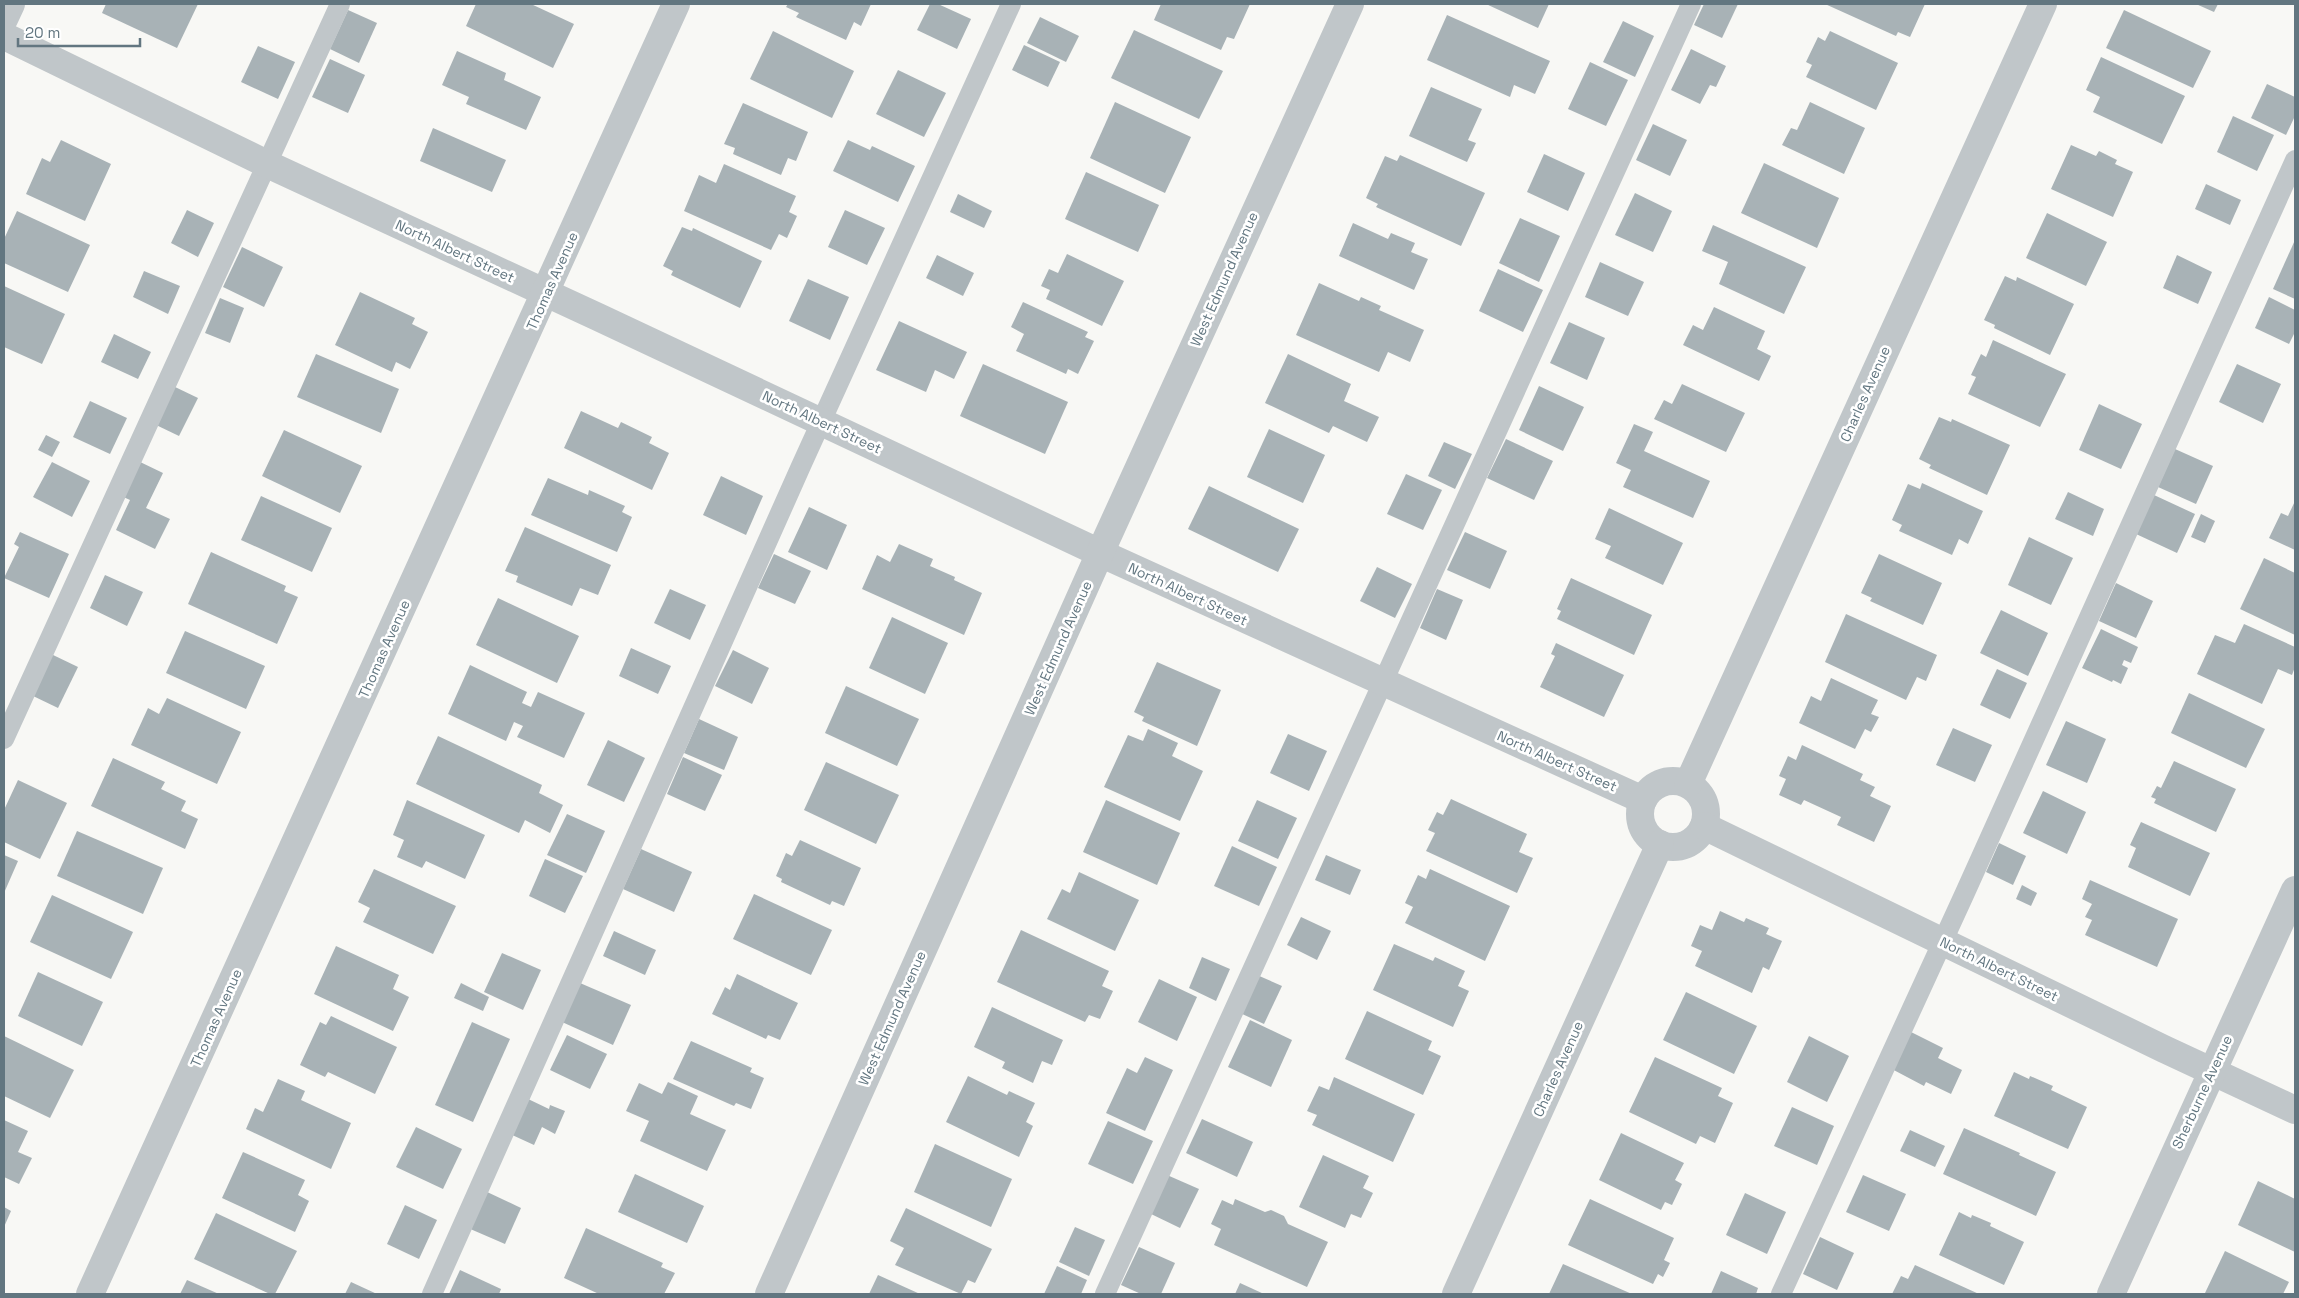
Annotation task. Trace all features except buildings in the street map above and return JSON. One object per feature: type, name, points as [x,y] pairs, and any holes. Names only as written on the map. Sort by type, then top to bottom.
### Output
[{"type":"street","points":[[4,19],[11,4]]},
{"type":"street","name":"Thomas Avenue","points":[[90,1294],[676,4]]},
{"type":"street","name":"West Edmund Avenue","points":[[769,1294],[1100,553],[1350,4]]},
{"type":"street","name":"Charles Avenue","points":[[1688,784],[2043,4]]},
{"type":"street","name":"North Albert Street","points":[[4,36],[267,164],[1100,553],[1643,800]]},
{"type":"street","points":[[1668,780],[1688,784],[1694,788],[1706,808],[1704,826],[1694,839],[1686,844],[1669,847],[1660,844],[1650,838],[1643,830],[1640,819],[1640,807],[1643,800],[1651,789],[1659,783],[1668,780]]},
{"type":"street","name":"North Albert Street","points":[[1704,826],[2211,1072],[2295,1110]]},
{"type":"street","name":"Charles Avenue","points":[[1456,1294],[1660,844]]},
{"type":"street","name":"Sherburne Avenue","points":[[2110,1294],[2295,890]]},
{"type":"lane","points":[[4,739],[340,4]]},
{"type":"lane","points":[[432,1294],[821,422],[1011,4]]},
{"type":"lane","points":[[1105,1294],[1690,4]]},
{"type":"lane","points":[[1781,1294],[2295,160]]}]
